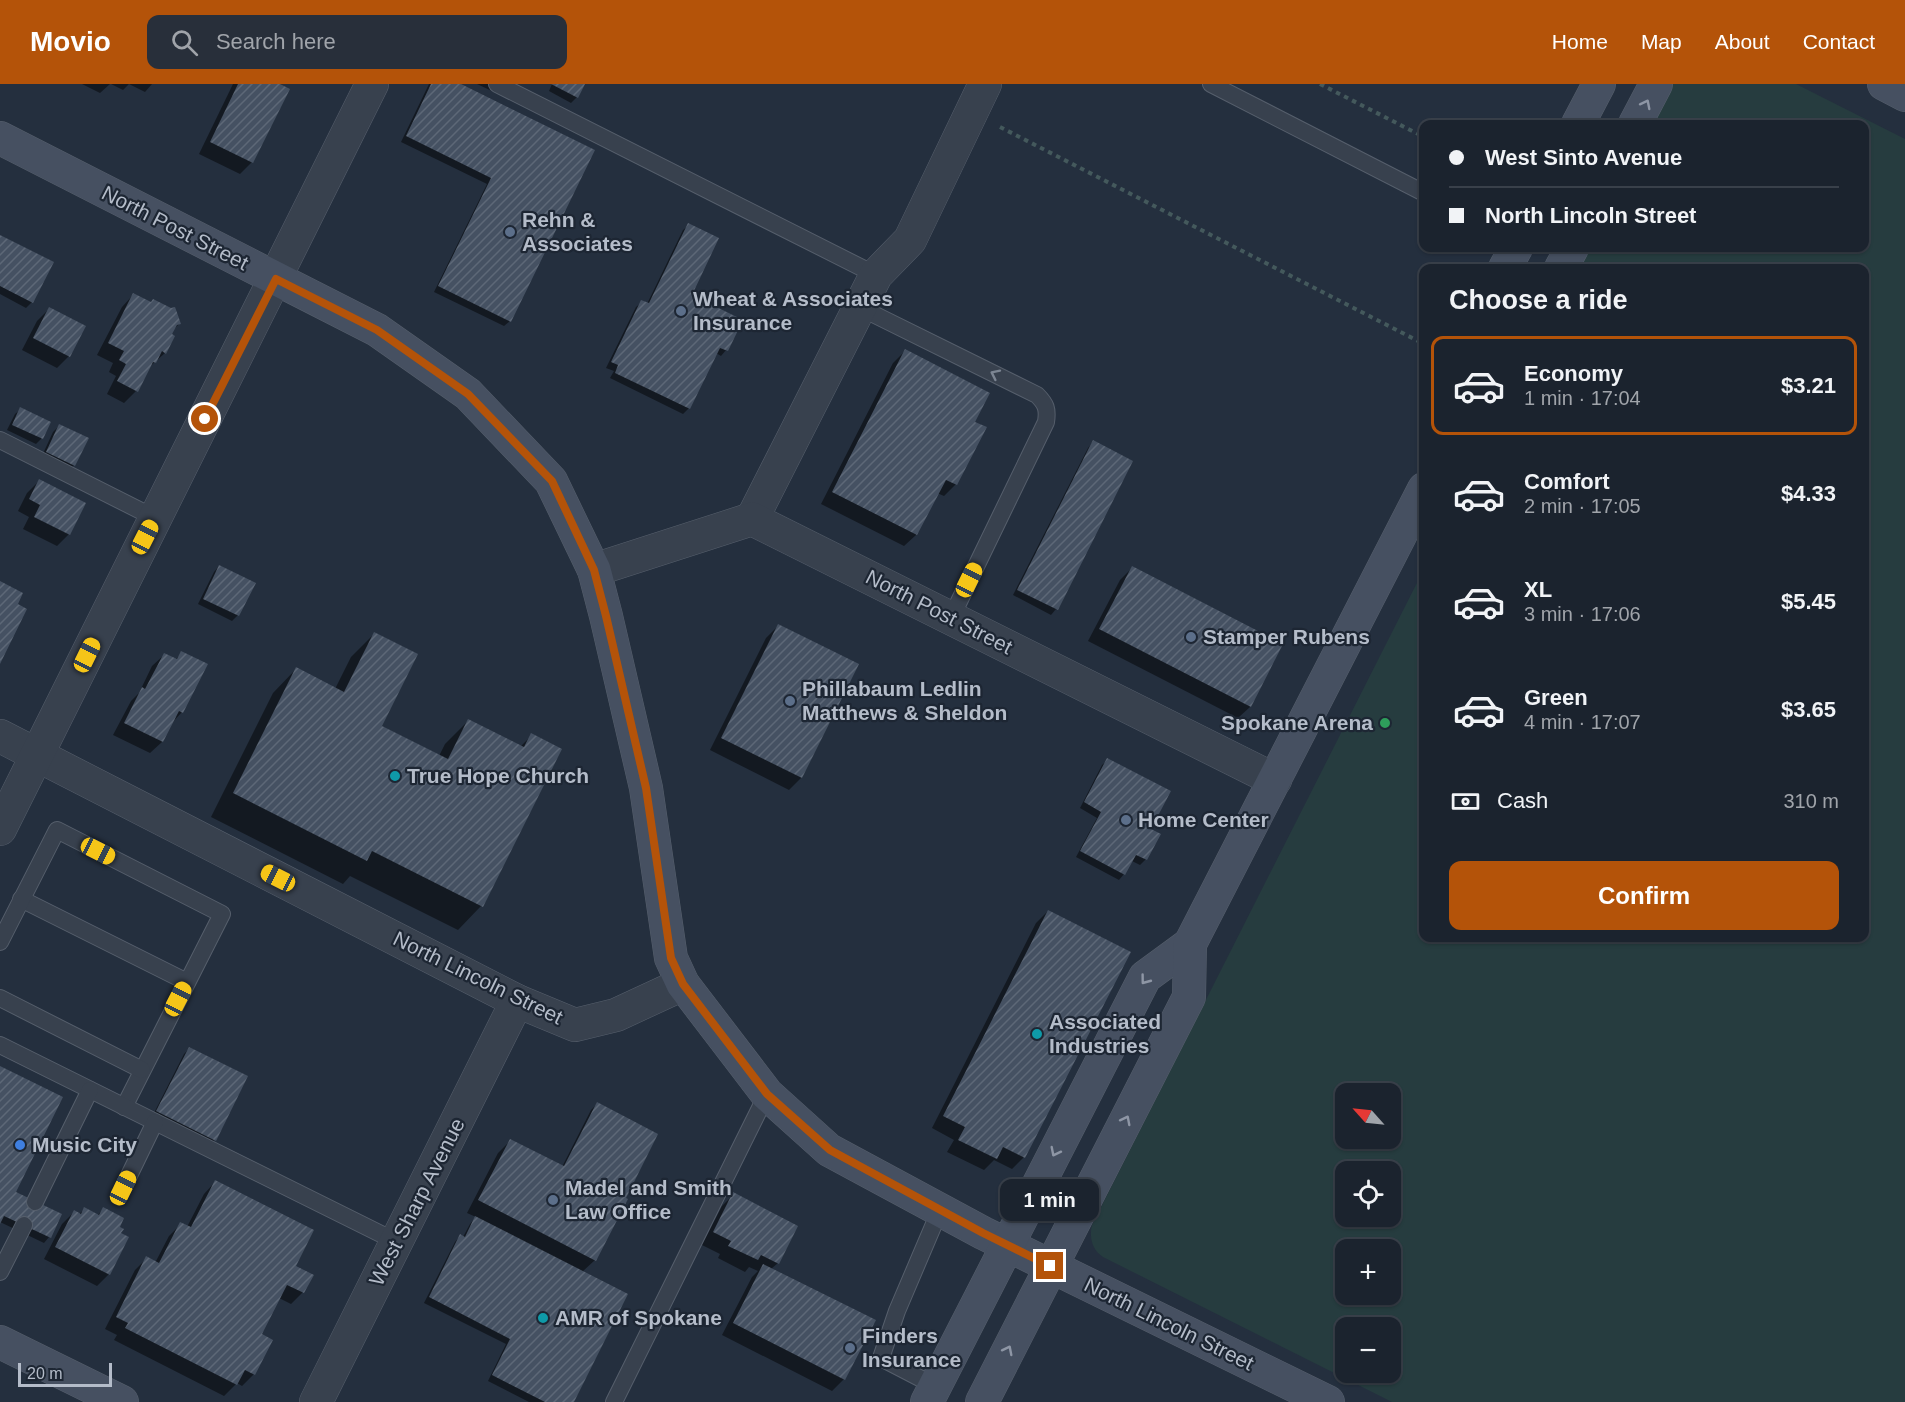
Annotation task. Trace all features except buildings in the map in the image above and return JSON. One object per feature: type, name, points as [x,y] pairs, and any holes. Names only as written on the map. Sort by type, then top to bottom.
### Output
[{"type":"street","points":[[0,829],[372,84]]},
{"type":"street","points":[[594,570],[752,519],[876,275],[910,240],[985,84]]},
{"type":"street","points":[[1580,120],[1599,84]]},
{"type":"street","points":[[1637,120],[1656,84]]},
{"type":"street","points":[[1884,84],[1905,95]]},
{"type":"street","name":"North Post Street","points":[[0,138],[377,330],[468,394],[552,481],[594,570],[646,788],[671,958],[683,984]]},
{"type":"street","points":[[982,1402],[1189,997],[1190,944],[1419,499]]},
{"type":"street","name":"North Post Street","points":[[752,519],[1275,780]]},
{"type":"street","name":"North Lincoln Street","points":[[0,736],[517,1001],[575,1025],[616,1015],[683,984],[767,1094],[830,1150],[1007,1245],[1328,1402]]},
{"type":"street","points":[[931,1394],[1145,976],[1190,944]]},
{"type":"street","name":"West Sharp Avenue","points":[[316,1402],[517,1001]]},
{"type":"street","points":[[0,1342],[122,1402]]},
{"type":"lane","points":[[498,84],[876,275]]},
{"type":"lane","points":[[1210,84],[1419,190]]},
{"type":"lane","points":[[859,307],[1037,395],[1046,403],[1048,412],[1046,422],[951,618]]},
{"type":"lane","points":[[0,440],[155,518]]},
{"type":"lane","points":[[0,942],[57,830],[222,914],[124,1107]]},
{"type":"lane","points":[[21,899],[187,982]]},
{"type":"lane","points":[[0,998],[142,1070]]},
{"type":"lane","points":[[0,1045],[397,1242]]},
{"type":"lane","points":[[36,1202],[90,1090]]},
{"type":"lane","points":[[614,1402],[767,1094]]},
{"type":"lane","points":[[123,1188],[155,1122]]},
{"type":"lane","points":[[931,1394],[881,1358],[897,1311],[940,1210]]},
{"type":"lane","points":[[0,1272],[24,1226]]},
{"type":"path","points":[[1320,84],[1419,134]]},
{"type":"path","points":[[999,127],[1419,341]]},
{"type":"green space","name":"Spokane Arena","points":[[1673,84],[1796,84],[1867,120],[1654,120]]},
{"type":"green space","name":"Spokane Arena","points":[[1869,121],[1905,139],[1905,1402],[1392,1402],[1354,1383],[1401,1383],[1401,1317],[1335,1317],[1335,1373],[1099,1254],[1092,1243],[1092,1225],[1419,579],[1419,942],[1869,942],[1869,264],[1581,264],[1587,252],[1869,252]]},
{"type":"place","name":"Rehn & Associates","points":[[510,232]]},
{"type":"place","name":"Wheat & Associates Insurance","points":[[681,311]]},
{"type":"place","name":"Stamper Rubens","points":[[1191,637]]},
{"type":"place","name":"Phillabaum Ledlin Matthews & Sheldon","points":[[790,701]]},
{"type":"place","name":"Spokane Arena","points":[[1385,723]]},
{"type":"place","name":"True Hope Church","points":[[395,776]]},
{"type":"place","name":"Home Center","points":[[1126,820]]},
{"type":"place","name":"Associated Industries","points":[[1037,1034]]},
{"type":"place","name":"Music City","points":[[20,1145]]},
{"type":"place","name":"Madel and Smith Law Office","points":[[553,1200]]},
{"type":"place","name":"AMR of Spokane","points":[[543,1318]]},
{"type":"place","name":"Finders Insurance","points":[[850,1348]]},
{"type":"route","points":[[205,419],[276,279],[377,330],[468,394],[552,481],[594,570],[646,788],[671,958],[683,984],[767,1094],[830,1150],[983,1233],[1050,1266]]}]
